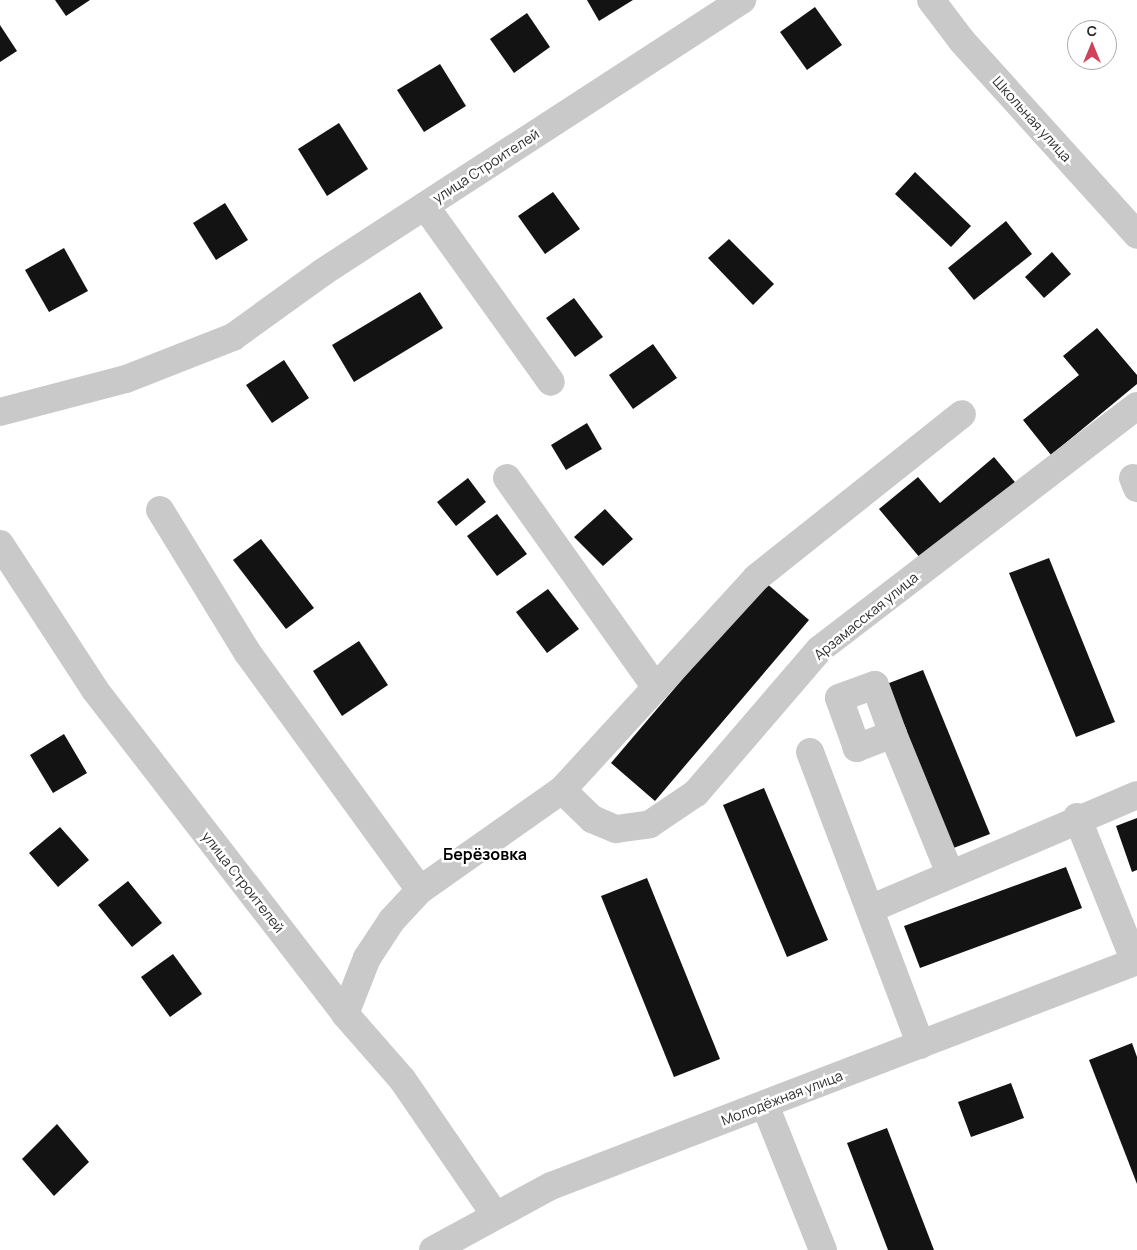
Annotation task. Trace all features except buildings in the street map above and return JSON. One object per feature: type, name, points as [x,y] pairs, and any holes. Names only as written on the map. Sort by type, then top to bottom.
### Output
[{"type":"street","name":"улица Строителей","points":[[0,412],[126,379],[234,337],[425,206],[742,0]]},
{"type":"street","name":"Школьная улица","points":[[931,0],[962,41],[1137,235]]},
{"type":"street","points":[[425,206],[552,382]]},
{"type":"street","name":"Арзамасская улица","points":[[562,790],[592,819],[616,829],[650,824],[696,793],[820,649],[1137,406]]},
{"type":"street","points":[[345,1014],[367,958],[392,920],[420,890],[562,790],[756,578],[962,414]]},
{"type":"street","points":[[507,478],[656,688]]},
{"type":"street","points":[[160,510],[247,652],[420,890]]},
{"type":"street","name":"улица Строителей","points":[[0,544],[95,690],[345,1014],[402,1080],[495,1215]]},
{"type":"street","points":[[894,734],[950,874]]},
{"type":"street","points":[[810,752],[921,1045]]},
{"type":"street","points":[[870,908],[1077,817],[1137,795]]},
{"type":"street","points":[[1077,817],[1136,962]]},
{"type":"street","name":"Молодёжная улица","points":[[433,1250],[551,1186],[1136,962]]},
{"type":"street","points":[[765,1105],[823,1250]]},
{"type":"district","name":"Берёзовка","points":[[485,854]]}]
